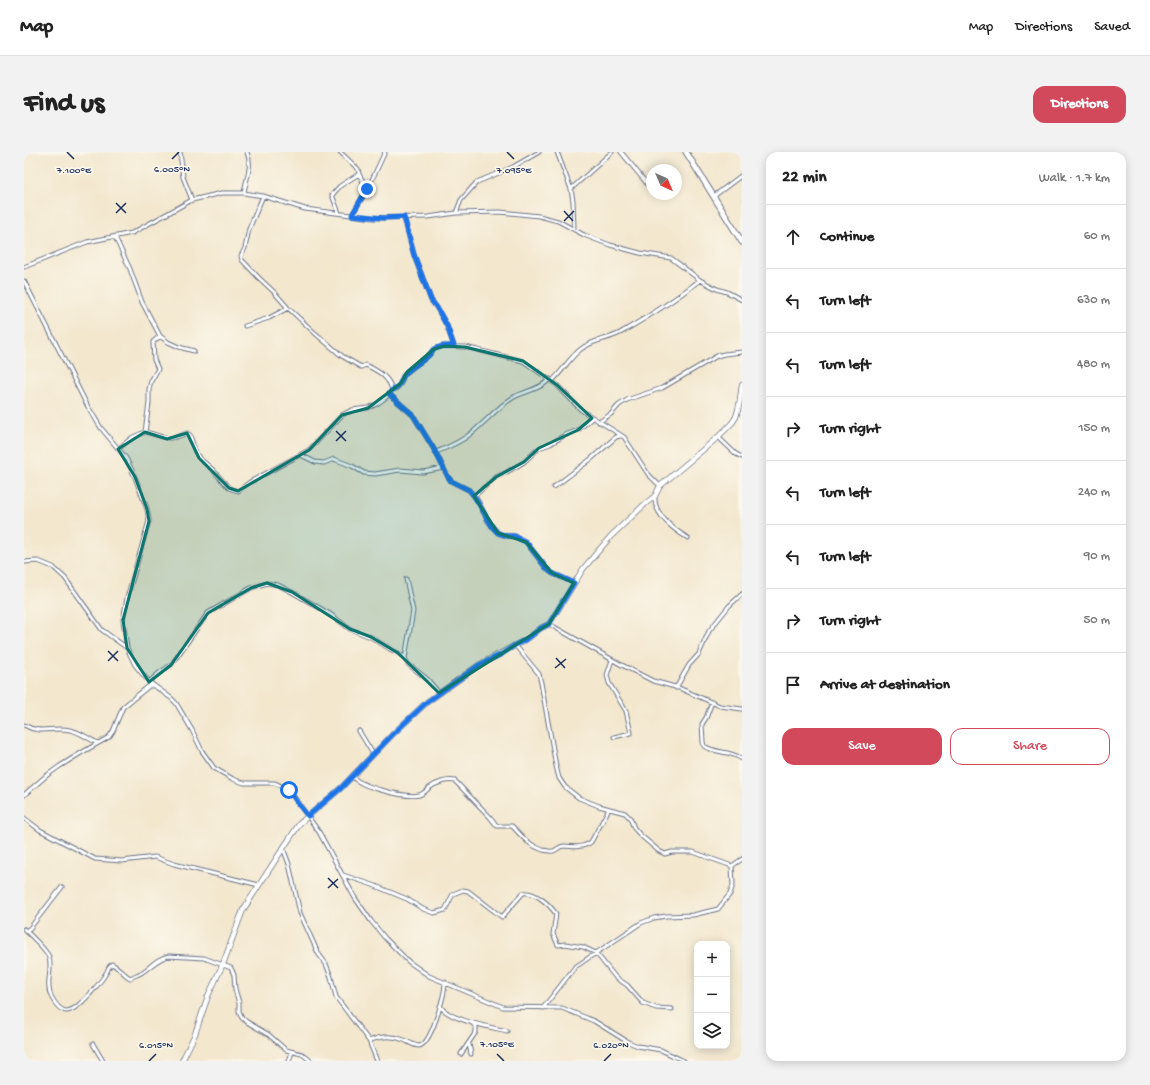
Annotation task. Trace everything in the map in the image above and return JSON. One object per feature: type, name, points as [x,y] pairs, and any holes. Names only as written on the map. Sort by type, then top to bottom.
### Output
[{"type":"main road","points":[[686,152],[742,242]]},
{"type":"main road","points":[[182,1061],[196,1034],[208,996],[224,964],[244,910],[294,832],[308,816],[341,788],[394,733],[439,692],[479,665],[502,654],[549,624],[583,569],[611,536],[655,496],[660,486],[718,437],[736,417],[742,385]]},
{"type":"street","points":[[180,152],[183,178],[192,200]]},
{"type":"street","points":[[244,193],[250,165],[247,152]]},
{"type":"street","points":[[340,152],[356,166],[358,169],[358,174],[367,189]]},
{"type":"street","points":[[352,215],[367,189],[385,152]]},
{"type":"street","points":[[456,214],[461,200],[477,182],[513,167],[539,152]]},
{"type":"street","points":[[557,152],[571,189],[574,230]]},
{"type":"street","points":[[571,189],[612,152]]},
{"type":"street","points":[[621,152],[646,183]]},
{"type":"street","points":[[339,214],[332,195],[340,186],[358,174]]},
{"type":"street","points":[[714,196],[742,175]]},
{"type":"street","points":[[24,267],[87,242],[132,233],[192,200],[222,193],[244,193],[263,196],[305,209],[383,218],[428,217],[500,212],[530,215],[558,221],[595,240],[610,245],[640,253],[671,258],[700,280],[742,300]]},
{"type":"street","points":[[263,196],[249,229],[245,248],[241,256],[242,260],[288,308],[346,358],[361,367],[366,365],[379,372],[390,382],[392,390]]},
{"type":"street","points":[[404,217],[414,255],[431,300],[447,326],[454,346]]},
{"type":"street","points":[[115,237],[130,268],[142,302],[160,336],[179,347],[194,351]]},
{"type":"street","points":[[436,452],[455,445],[469,435],[493,413],[514,398],[545,384],[560,374],[571,358],[591,342],[621,332],[665,306],[700,280]]},
{"type":"street","points":[[24,281],[87,405],[101,428],[126,458],[147,509],[149,521],[127,598],[123,620],[127,648],[135,665],[149,682],[176,703],[192,730],[202,751],[214,768],[233,779],[244,783],[275,783],[289,790],[319,832],[355,898],[371,921],[385,938],[409,962],[425,974],[503,1007],[562,1008],[594,1021],[628,1042],[638,1046],[661,1050],[684,1061]]},
{"type":"street","points":[[245,326],[269,318],[288,308]]},
{"type":"street","points":[[145,432],[150,381],[158,369],[154,360],[153,342],[160,336]]},
{"type":"street","points":[[118,449],[133,437],[145,432],[166,439],[172,439],[187,433],[190,435],[199,458],[213,470],[229,488],[238,491],[250,482],[309,450],[342,415],[352,410],[368,408],[377,404],[392,390],[397,388],[401,383],[403,376],[429,355],[434,349],[444,346],[454,346],[489,352],[523,361],[551,380],[581,410],[624,438],[648,474],[660,486]]},
{"type":"street","points":[[599,422],[611,414],[619,405],[631,398],[662,388],[717,356],[742,352]]},
{"type":"street","points":[[389,394],[413,415],[436,452],[451,481],[464,486],[474,496],[488,521],[498,533],[507,536],[514,536],[526,542],[547,569],[552,573],[574,583]]},
{"type":"street","points":[[474,496],[496,477],[524,462],[539,448],[578,430],[592,418]]},
{"type":"street","points":[[554,487],[616,437],[620,436]]},
{"type":"street","points":[[718,437],[736,454],[742,457]]},
{"type":"street","points":[[301,455],[315,462],[324,463],[334,459],[352,466],[364,473],[376,474],[400,470],[423,472],[443,468]]},
{"type":"street","points":[[655,496],[654,503],[663,517],[678,532],[688,538]]},
{"type":"street","points":[[24,562],[38,561],[53,567],[65,578],[102,630],[127,648]]},
{"type":"street","points":[[405,658],[413,611],[406,579]]},
{"type":"street","points":[[149,682],[171,665],[208,613],[251,588],[267,583],[278,585],[292,592],[330,614],[350,629],[371,637],[405,658],[408,664],[427,679],[439,692]]},
{"type":"street","points":[[676,688],[689,665],[699,654],[709,631],[729,606],[742,594]]},
{"type":"street","points":[[549,624],[612,660],[661,684],[676,688],[727,708],[742,709]]},
{"type":"street","points":[[515,645],[539,674],[559,778],[565,787],[579,798],[625,813],[630,818],[634,828],[640,836],[665,854],[672,852],[693,852],[732,866]]},
{"type":"street","points":[[612,660],[607,675],[609,683],[626,710],[631,733],[614,737]]},
{"type":"street","points":[[24,795],[53,772],[81,753],[106,740],[111,734],[124,707],[149,686],[154,686]]},
{"type":"street","points":[[712,702],[702,724],[702,742],[704,746],[712,750],[735,754],[742,759]]},
{"type":"street","points":[[24,725],[38,730],[72,730],[82,733],[98,743]]},
{"type":"street","points":[[359,731],[373,754]]},
{"type":"street","points":[[352,776],[359,782],[382,791],[410,796],[424,793],[431,787],[448,780],[455,781],[497,826],[512,826],[527,843],[535,848],[547,851],[553,851],[562,846],[575,847],[586,845],[591,842],[609,809]]},
{"type":"street","points":[[24,818],[40,830],[95,859],[122,861],[154,857],[174,864],[259,885]]},
{"type":"street","points":[[283,848],[289,864],[300,913],[318,953],[326,964],[336,997],[354,1019],[369,1041],[377,1061]]},
{"type":"street","points":[[732,866],[742,859]]},
{"type":"street","points":[[542,1008],[575,967],[615,939],[647,920],[666,916],[693,915],[718,909],[730,894],[733,885],[732,866]]},
{"type":"street","points":[[342,874],[407,899],[423,909],[434,912],[445,910],[453,894],[462,890],[468,892],[502,917],[523,893],[531,893],[539,897],[553,909],[556,914],[553,934],[558,945],[565,944],[583,947],[596,953],[616,978],[627,985],[643,1003],[656,1008],[672,1009]]},
{"type":"street","points":[[62,887],[30,928],[25,931],[48,955],[51,968],[49,989],[55,1003],[62,1009],[67,1011],[72,1009],[88,998],[112,964],[130,978],[141,973],[159,959],[169,956],[204,958],[229,966],[232,970],[239,1003],[239,1011],[242,1018],[265,1031],[286,1050],[302,1054],[311,1061]]},
{"type":"street","points":[[369,1041],[385,1036],[405,1040],[417,1046],[423,1044],[427,1039],[440,1006],[445,989],[445,982]]},
{"type":"street","points":[[440,1006],[445,1012],[472,1023],[507,1031]]},
{"type":"street","points":[[461,1054],[476,1032],[476,1027],[472,1023]]},
{"type":"street","points":[[93,1044],[102,1061]]},
{"type":"street","points":[[469,1044],[471,1054]]},
{"type":"street","points":[[289,1061],[292,1052]]},
{"type":"highlighted area","points":[[444,346],[465,347],[523,361],[557,385],[592,418],[578,430],[539,448],[524,462],[496,477],[474,496],[498,533],[526,542],[552,573],[574,583],[549,624],[439,693],[398,653],[371,637],[350,629],[292,592],[267,583],[251,588],[208,613],[171,665],[149,682],[127,648],[123,620],[149,521],[147,509],[135,477],[118,449],[145,432],[167,439],[187,433],[199,458],[229,488],[238,491],[309,450],[342,415],[368,408],[401,383],[407,372],[434,349]]},
{"type":"route","points":[[289,790],[308,816],[341,788],[394,733],[427,702],[479,665],[502,654],[549,624],[574,583],[552,573],[547,569],[534,550],[526,542],[514,536],[501,535],[493,528],[469,490],[464,486],[451,481],[413,415],[389,394],[401,383],[403,376],[429,355],[434,349],[444,346],[454,346],[447,326],[431,300],[414,255],[404,217],[374,218],[352,215],[367,189]]}]
